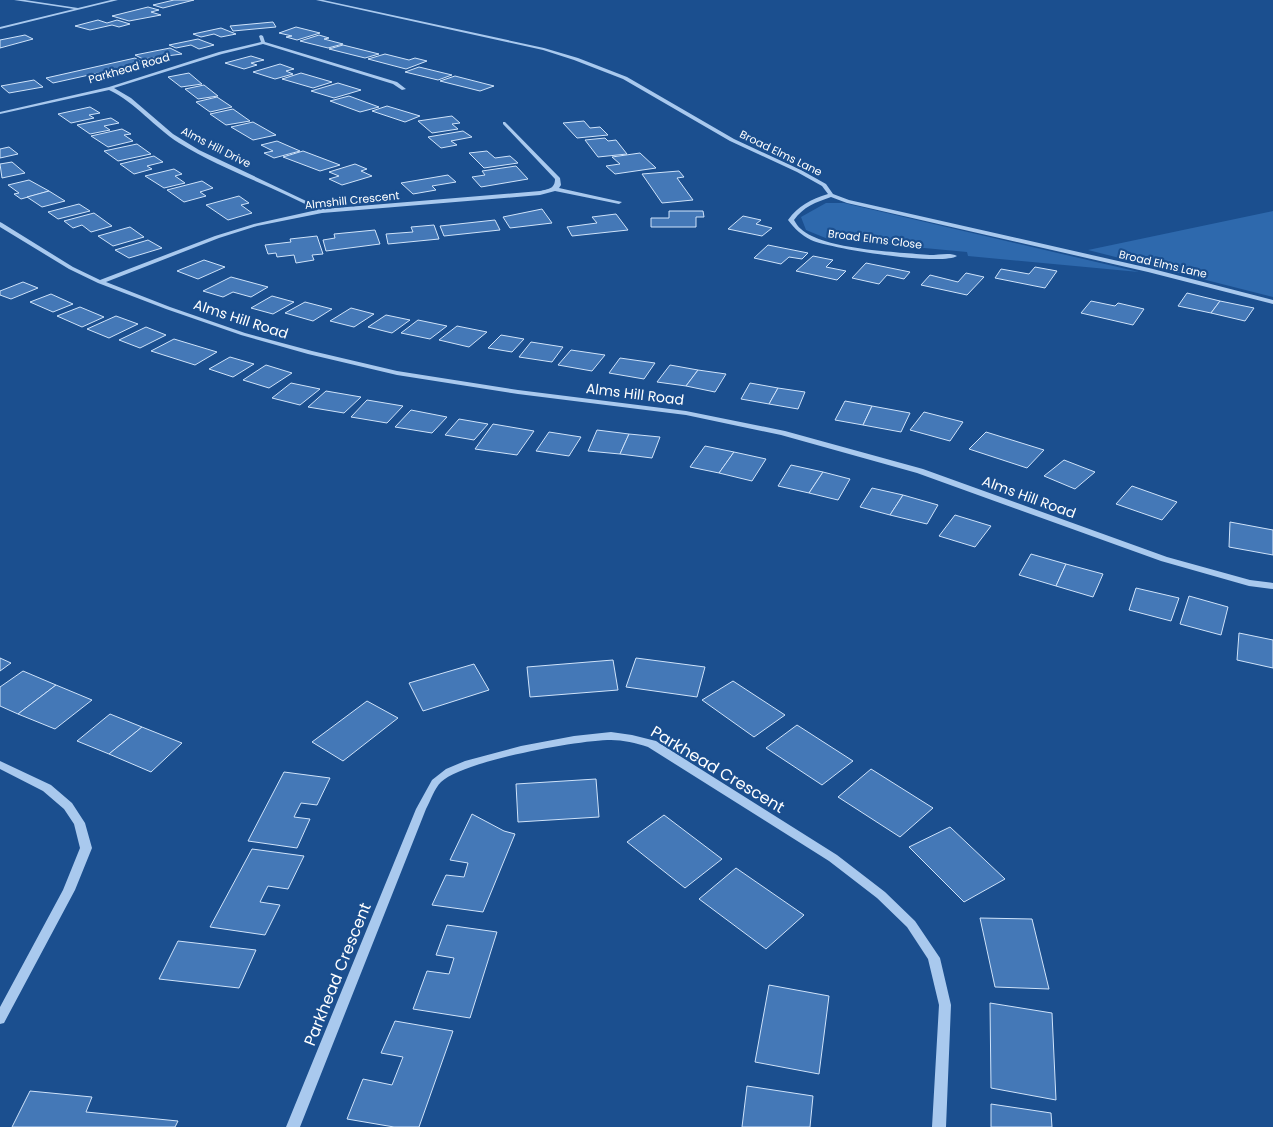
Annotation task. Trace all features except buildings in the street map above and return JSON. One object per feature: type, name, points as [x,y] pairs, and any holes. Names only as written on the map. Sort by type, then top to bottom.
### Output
[{"type":"street","points":[[16,0],[82,9]]},
{"type":"street","points":[[0,28],[116,0]]},
{"type":"street","name":"Broad Elms Lane","points":[[318,0],[544,49],[576,59],[638,85],[689,117],[732,140],[824,184],[831,195],[873,208],[1149,270],[1273,302]]},
{"type":"street","points":[[261,36],[263,43],[395,83],[404,89]]},
{"type":"street","name":"Parkhead Road","points":[[0,113],[110,88],[221,53],[263,43]]},
{"type":"street","name":"Alms Hill Drive","points":[[110,88],[124,93],[159,127],[180,142],[322,211]]},
{"type":"street","points":[[505,123],[558,179],[558,185],[555,189]]},
{"type":"street","name":"Almshill Crescent","points":[[100,282],[217,237],[256,225],[322,211],[540,194],[555,189],[619,202]]},
{"type":"street","name":"Broad Elms Close","points":[[831,195],[809,203],[796,213],[791,220],[794,227],[802,234],[816,241],[839,247],[939,257],[954,256]]},
{"type":"street","name":"Alms Hill Road","points":[[0,224],[72,268],[100,282],[224,328],[310,354],[398,373],[518,392],[686,413],[782,433],[851,451],[960,485],[1164,559],[1249,583],[1273,586]]},
{"type":"street","name":"Parkhead Crescent","points":[[293,1127],[421,809],[438,779],[460,766],[487,758],[554,744],[609,736],[632,737],[652,744],[833,858],[881,895],[911,924],[934,958],[945,1005],[939,1127]]},
{"type":"street","points":[[0,765],[47,788],[68,806],[79,823],[86,848],[69,890],[0,1019]]},
{"type":"shaded area","points":[[826,203],[844,203],[1139,272],[968,256],[967,252],[828,239],[806,230],[801,217]]},
{"type":"shaded area","points":[[1273,211],[1273,297],[1088,250]]}]
